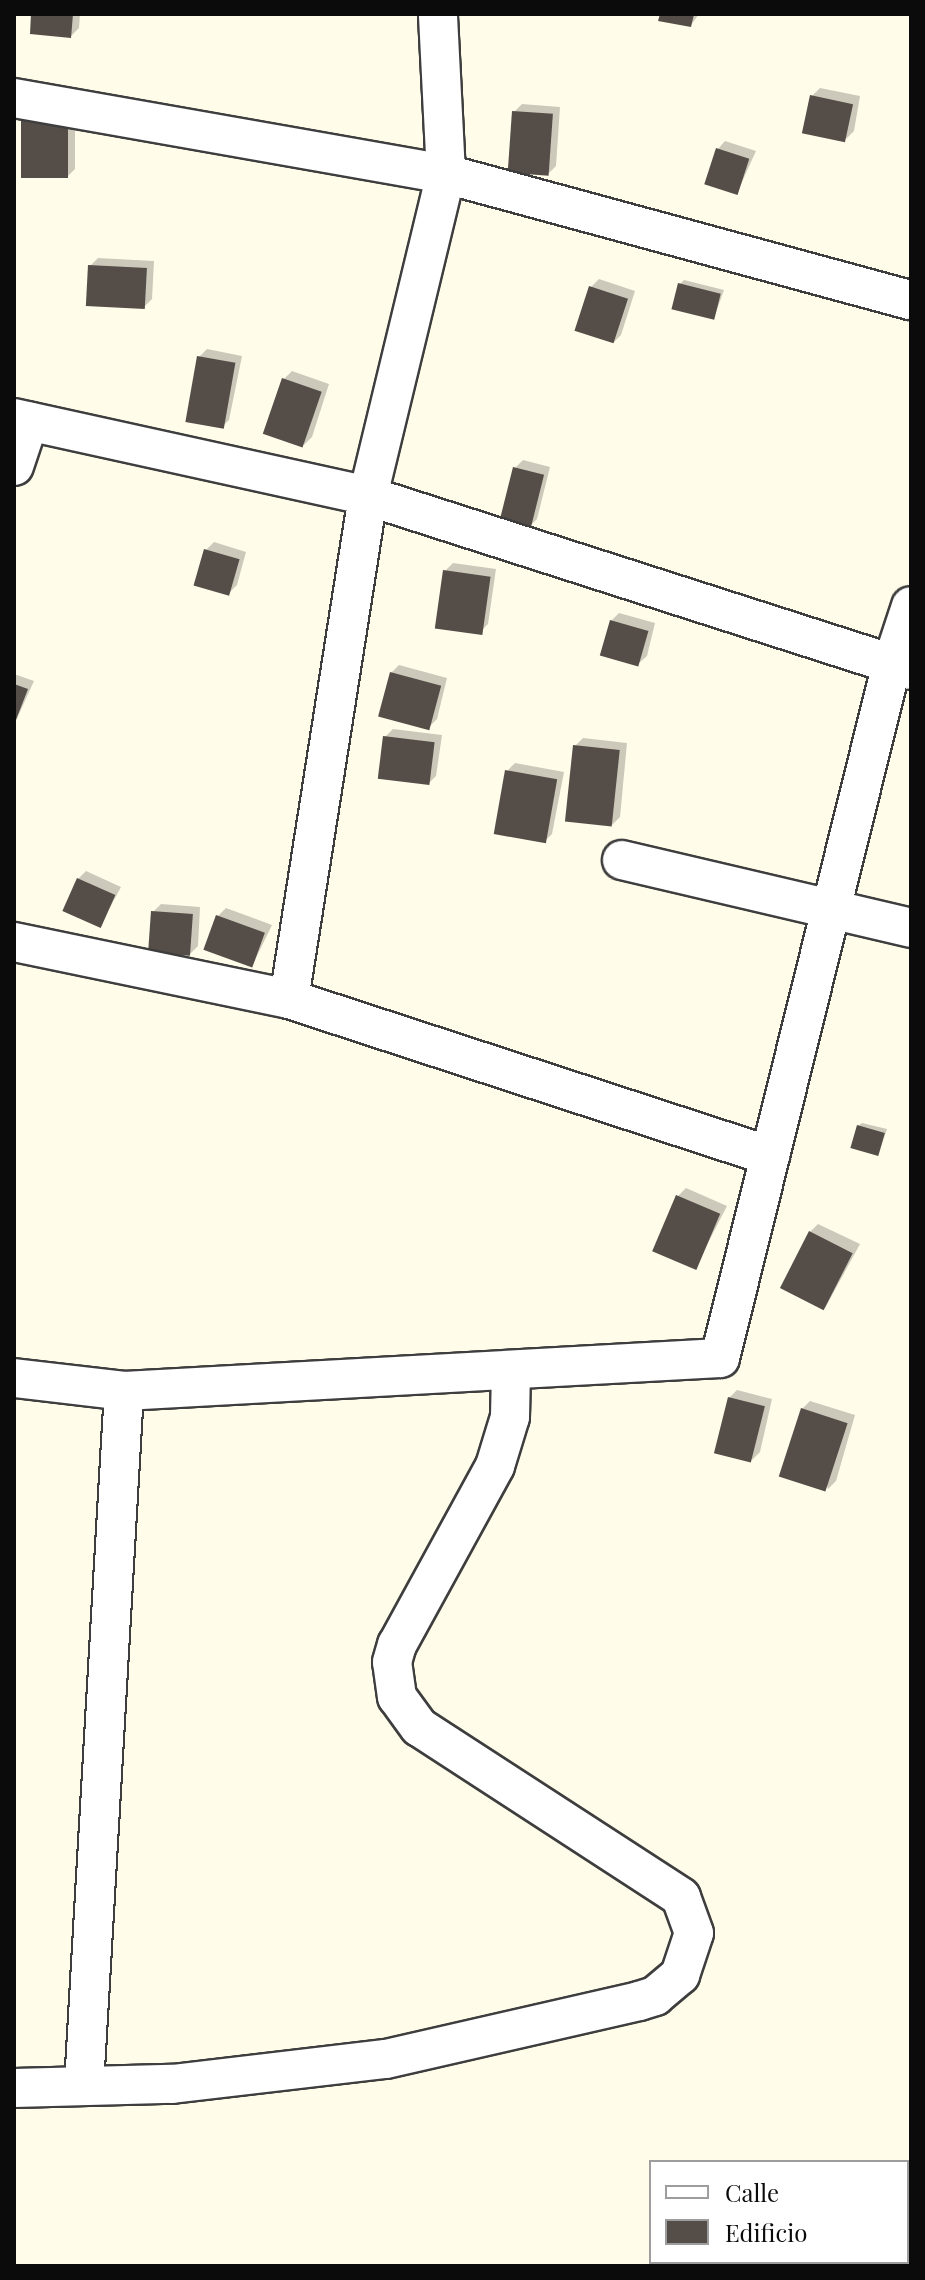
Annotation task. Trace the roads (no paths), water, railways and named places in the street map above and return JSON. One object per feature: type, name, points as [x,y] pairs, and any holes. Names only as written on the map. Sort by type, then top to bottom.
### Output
[{"type":"street","points":[[289,999],[368,496],[446,174],[438,14]]},
{"type":"street","points":[[14,98],[446,174],[911,300]]},
{"type":"street","points":[[14,466],[22,420],[368,496],[901,669]]},
{"type":"street","points":[[14,1378],[124,1391],[720,1358],[831,910],[901,669],[911,606]]},
{"type":"street","points":[[622,860],[911,928]]},
{"type":"street","points":[[14,942],[289,999],[770,1156]]},
{"type":"street","points":[[14,2088],[259,2077],[386,2059],[639,2001],[668,1987],[688,1962],[692,1920],[671,1888],[419,1727],[397,1697],[392,1662],[397,1645],[472,1515],[505,1440],[511,1370]]},
{"type":"street","points":[[84,2086],[124,1391]]}]
